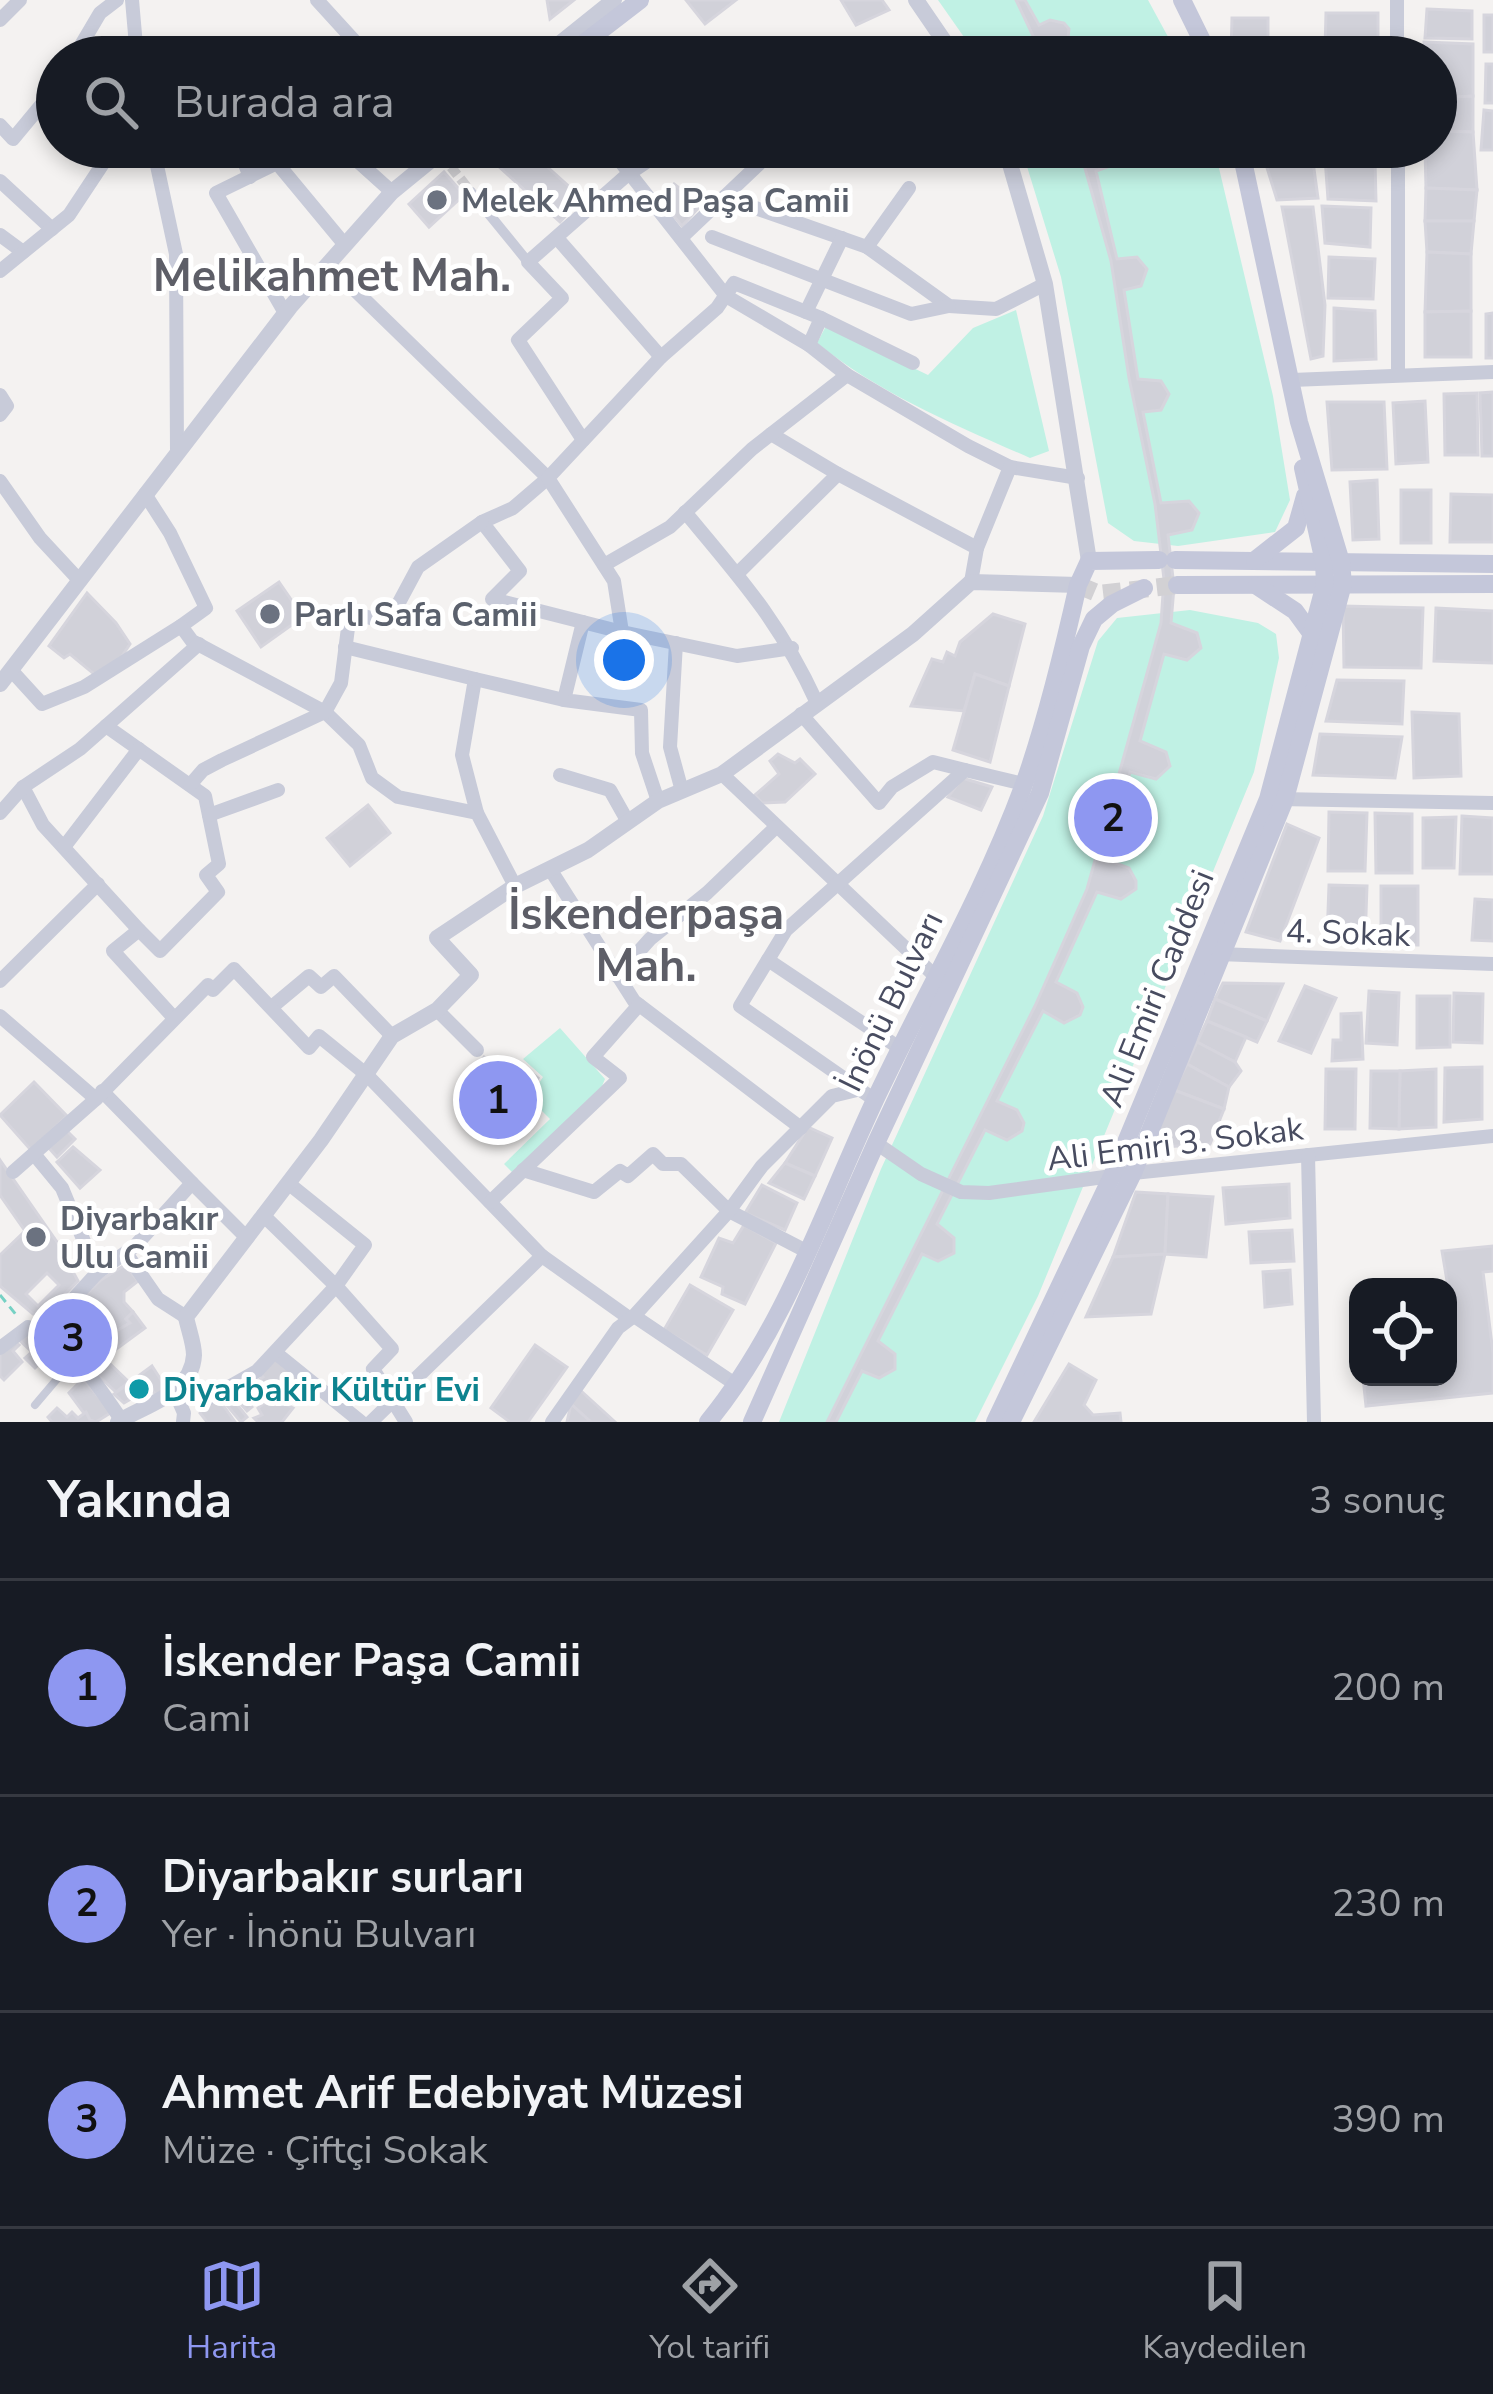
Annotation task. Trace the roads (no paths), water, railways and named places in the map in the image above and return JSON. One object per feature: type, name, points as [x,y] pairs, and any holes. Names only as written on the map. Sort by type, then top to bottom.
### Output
[{"type":"main road","points":[[583,36],[640,0]]},
{"type":"main road","points":[[1182,0],[1200,36]]},
{"type":"main road","points":[[1245,168],[1333,562]]},
{"type":"main road","points":[[1299,422],[1297,443],[1306,485],[1333,562]]},
{"type":"main road","points":[[1254,561],[1296,528],[1304,511],[1306,485]]},
{"type":"main road","points":[[1089,561],[1493,564]]},
{"type":"main road","name":"İnönü Bulvarı","points":[[707,1422],[769,1329],[808,1252],[1024,784],[1078,585],[1089,561]]},
{"type":"main road","name":"Ali Emiri Caddesi","points":[[995,1422],[1112,1176],[1276,799],[1311,634],[1334,584],[1333,562]]},
{"type":"main road","points":[[1253,584],[1295,611],[1311,634]]},
{"type":"main road","points":[[1276,799],[1334,584]]},
{"type":"main road","points":[[1178,585],[1493,584]]},
{"type":"main road","points":[[752,1422],[1040,793],[1081,646],[1094,620],[1112,604],[1144,588]]},
{"type":"main road","points":[[1011,1422],[1132,1173],[1211,954]]},
{"type":"street","points":[[0,20],[20,0]]},
{"type":"street","points":[[86,36],[100,13],[117,0]]},
{"type":"street","points":[[132,0],[135,36]]},
{"type":"street","points":[[317,0],[350,36]]},
{"type":"street","points":[[574,36],[614,0]]},
{"type":"street","points":[[916,0],[940,36]]},
{"type":"street","points":[[1397,0],[1397,36]]},
{"type":"street","points":[[0,126],[13,139],[36,111]]},
{"type":"street","points":[[0,271],[69,214],[100,168]]},
{"type":"street","points":[[158,168],[176,254],[178,452]]},
{"type":"street","points":[[247,168],[250,176]]},
{"type":"street","points":[[268,168],[216,193],[285,313]]},
{"type":"street","points":[[280,168],[345,245]]},
{"type":"street","points":[[366,168],[392,192]]},
{"type":"street","points":[[145,494],[170,533],[206,608],[84,688],[42,704],[5,677],[145,494],[285,313],[392,192],[428,168]]},
{"type":"street","points":[[622,168],[726,296],[809,345],[847,375],[1010,467],[1078,478]]},
{"type":"street","points":[[529,262],[638,168]]},
{"type":"street","points":[[681,238],[755,168]]},
{"type":"street","points":[[1011,168],[1045,284],[1089,561]]},
{"type":"street","points":[[1398,168],[1398,374]]},
{"type":"street","points":[[0,181],[52,229]]},
{"type":"street","points":[[867,247],[909,188]]},
{"type":"street","points":[[471,192],[562,298],[518,340],[583,440]]},
{"type":"street","points":[[724,197],[867,247],[949,306]]},
{"type":"street","points":[[0,235],[23,252]]},
{"type":"street","points":[[712,237],[910,314],[949,306],[996,309],[1045,284]]},
{"type":"street","points":[[557,238],[662,357]]},
{"type":"street","points":[[806,312],[842,238]]},
{"type":"street","points":[[328,264],[548,478],[614,580],[622,632]]},
{"type":"street","points":[[190,785],[203,770],[325,712],[341,683],[350,612],[388,623],[418,567],[482,522],[514,508],[548,478],[734,283],[913,363]]},
{"type":"street","points":[[809,345],[821,318]]},
{"type":"street","points":[[1292,380],[1493,372]]},
{"type":"street","points":[[604,565],[670,526],[771,434],[847,375]]},
{"type":"street","points":[[0,395],[7,406],[0,415]]},
{"type":"street","points":[[771,434],[976,548]]},
{"type":"street","points":[[186,1317],[392,1036],[436,1010],[471,975],[437,938],[515,886],[588,850],[658,800],[722,775],[913,634],[970,582],[976,548],[1010,467]]},
{"type":"street","points":[[737,574],[838,474]]},
{"type":"street","points":[[0,481],[40,538],[79,580]]},
{"type":"street","points":[[685,512],[792,648],[817,703]]},
{"type":"street","points":[[482,522],[520,571],[492,599],[737,656],[792,648]]},
{"type":"street","points":[[970,582],[1078,585]]},
{"type":"street","points":[[564,700],[583,622]]},
{"type":"street","points":[[182,626],[199,644],[325,712],[359,745],[372,778],[398,797],[477,813]]},
{"type":"street","points":[[676,643],[670,747],[682,790]]},
{"type":"street","points":[[0,813],[23,787],[106,726],[199,644]]},
{"type":"street","points":[[345,647],[564,700],[640,710],[642,753],[658,800]]},
{"type":"street","points":[[475,679],[462,755],[477,813],[515,886]]},
{"type":"street","points":[[801,715],[879,802],[933,762],[1024,784]]},
{"type":"street","points":[[23,787],[44,825],[160,951],[218,892],[206,875],[218,864],[205,796],[106,726]]},
{"type":"street","points":[[64,847],[139,749]]},
{"type":"street","points":[[875,1100],[740,1006],[785,930],[964,770]]},
{"type":"street","points":[[560,775],[610,790],[628,822]]},
{"type":"street","points":[[722,775],[935,976]]},
{"type":"street","points":[[209,815],[278,790]]},
{"type":"street","points":[[1276,799],[1493,803]]},
{"type":"street","points":[[617,976],[650,939],[707,893],[776,826]]},
{"type":"street","points":[[550,869],[639,1006],[802,1129]]},
{"type":"street","points":[[0,981],[98,884]]},
{"type":"street","points":[[140,930],[113,951],[174,1018]]},
{"type":"street","name":"4. Sokak","points":[[1211,954],[1493,964]]},
{"type":"street","points":[[768,960],[901,1048]]},
{"type":"street","points":[[13,1172],[99,1095],[208,985],[213,990],[234,969],[309,1048],[319,1036],[367,1075],[542,1256],[734,1384]]},
{"type":"street","points":[[273,1006],[309,976],[321,987],[334,976],[392,1036]]},
{"type":"street","points":[[490,1202],[620,1078],[592,1057],[639,1006]]},
{"type":"street","points":[[436,1010],[477,1050]]},
{"type":"street","points":[[0,1016],[99,1095],[247,1238]]},
{"type":"street","points":[[552,1422],[632,1317],[729,1211],[742,1188],[832,1096],[856,1090]]},
{"type":"street","name":"Ali Emiri 3. Sokak","points":[[876,1143],[921,1174],[961,1192],[989,1193],[1132,1173],[1493,1136]]},
{"type":"street","points":[[34,1154],[62,1189],[98,1273]]},
{"type":"street","points":[[523,1170],[594,1192],[620,1171],[628,1176],[653,1154],[663,1164],[681,1164],[729,1211],[808,1252]]},
{"type":"street","points":[[1308,1155],[1314,1422]]},
{"type":"street","points":[[0,1348],[35,1330],[126,1252],[192,1183]]},
{"type":"street","points":[[174,1390],[204,1401],[251,1376],[277,1354],[336,1286],[365,1244],[288,1183]]},
{"type":"street","points":[[263,1216],[336,1286],[392,1349],[373,1369],[406,1422]]},
{"type":"street","points":[[35,1330],[89,1372],[121,1421],[165,1399],[186,1376],[194,1357],[186,1317],[158,1299],[126,1252]]},
{"type":"street","points":[[371,1422],[542,1256]]},
{"type":"street","points":[[277,1354],[361,1422]]},
{"type":"street","points":[[174,1390],[183,1422]]},
{"type":"lane","points":[[34,1405],[74,1359]]},
{"type":"tunnel","points":[[452,168],[471,192]]},
{"type":"tunnel","points":[[1078,585],[1099,594],[1177,585]]},
{"type":"place","name":"Melek Ahmed Paşa Camii","points":[[437,200]]},
{"type":"place","name":"Parlı Safa Camii","points":[[270,614]]},
{"type":"place","name":"Diyarbakır surları","points":[[1113,818]]},
{"type":"place","name":"İskender Paşa Camii","points":[[498,1100]]},
{"type":"place","name":"Diyarbakır Ulu Camii","points":[[36,1237]]},
{"type":"place","name":"Ahmet Arif Edebiyat Müzesi","points":[[73,1338]]},
{"type":"place","name":"Diyarbakir Kültür Evi","points":[[139,1389]]},
{"type":"district","name":"Melikahmet Mah.","points":[[332,275]]},
{"type":"district","name":"İskenderpaşa Mah.","points":[[646,939]]}]
